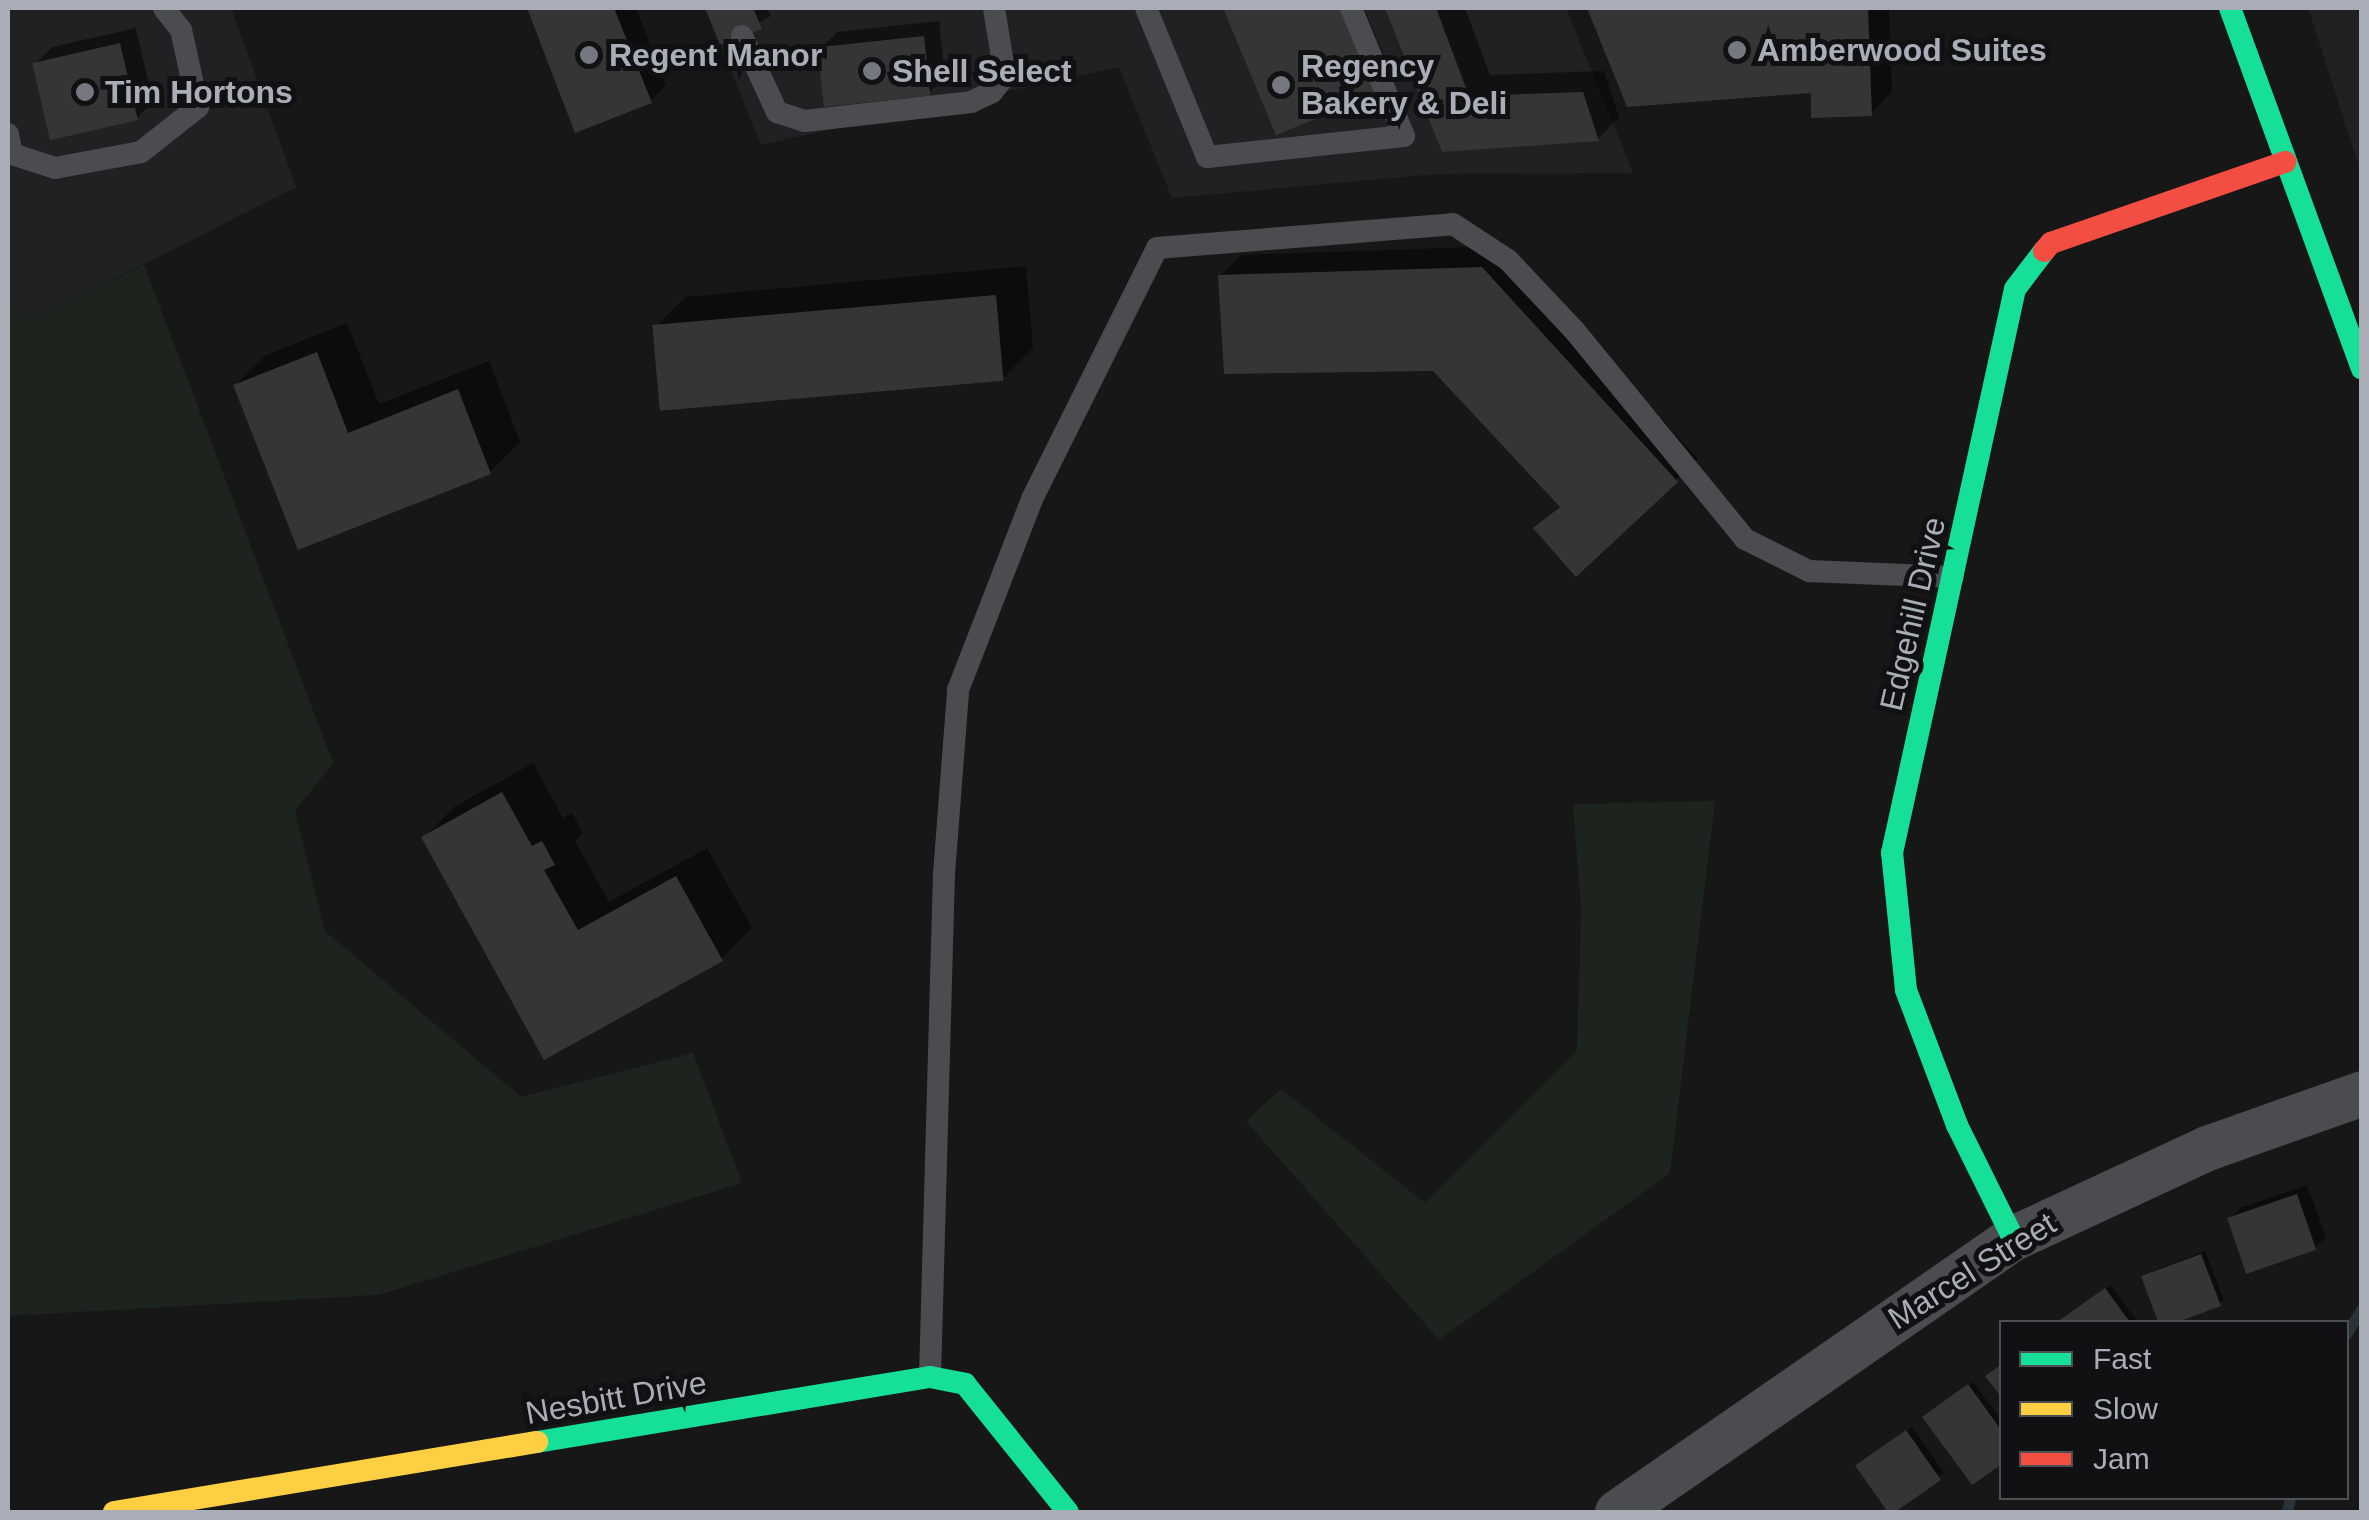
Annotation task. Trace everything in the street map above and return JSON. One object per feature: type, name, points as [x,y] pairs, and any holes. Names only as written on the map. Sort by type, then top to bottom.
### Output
[{"type":"street","points":[[2230,8],[2362,369]]},
{"type":"street","name":"Edgehill Drive","points":[[2013,1238],[1957,1125],[1906,990],[1892,853],[1956,577],[2014,289],[2051,242],[2285,162]]},
{"type":"street","name":"Marcel Street","points":[[1617,1512],[2013,1238],[2207,1148],[2362,1092]]},
{"type":"street","points":[[930,1377],[966,1384],[1068,1512]]},
{"type":"street","name":"Nesbitt Drive","points":[[114,1512],[930,1377]]},
{"type":"lane","points":[[8,134],[12,154],[56,168],[141,152],[198,107],[181,30],[164,8]]},
{"type":"lane","points":[[742,36],[777,112],[805,122],[971,102],[992,92],[1005,76],[994,8]]},
{"type":"lane","points":[[1146,8],[1207,158],[1404,136],[1352,8]]},
{"type":"lane","points":[[930,1377],[944,874],[958,690],[1032,499],[1156,248],[1454,224],[1508,260],[1574,330],[1745,539],[1809,572],[1956,577]]},
{"type":"shaded area","points":[[8,8],[231,8],[296,187],[26,324],[8,289]]},
{"type":"shaded area","points":[[706,8],[1566,8],[1633,173],[1437,174],[1172,198],[1119,67],[761,145]]},
{"type":"shaded area","points":[[2308,8],[2361,8],[2361,173]]},
{"type":"shaded area","points":[[144,265],[333,763],[295,811],[325,931],[521,1097],[693,1053],[742,1183],[378,1295],[8,1316],[8,289],[26,324]]},
{"type":"shaded area","points":[[1715,801],[1670,1173],[1439,1340],[1246,1121],[1281,1089],[1425,1203],[1577,1050],[1581,909],[1573,804]]},
{"type":"building","name":"Regent Manor","points":[[527,8],[614,8],[652,103],[575,133]]},
{"type":"building","points":[[705,8],[753,8],[762,29],[720,45]]},
{"type":"building","points":[[1223,8],[1341,8],[1377,94],[1276,135]]},
{"type":"building","points":[[1385,8],[1436,8],[1469,96],[1583,92],[1599,141],[1442,152]]},
{"type":"building","name":"Amberwood Suites","points":[[1587,8],[1868,8],[1872,116],[1811,118],[1811,93],[1627,107]]},
{"type":"building","points":[[924,36],[930,96],[824,107],[818,47]]},
{"type":"building","name":"Tim Hortons","points":[[120,43],[138,120],[50,140],[32,63]]},
{"type":"building","points":[[1482,267],[1678,482],[1576,577],[1533,528],[1560,507],[1433,371],[1224,374],[1218,275]]},
{"type":"building","points":[[996,295],[1003,381],[660,411],[652,325]]},
{"type":"building","points":[[317,352],[348,433],[458,389],[491,474],[298,550],[233,385]]},
{"type":"building","points":[[502,792],[532,846],[542,841],[555,865],[544,870],[578,930],[676,876],[723,961],[544,1060],[421,837]]},
{"type":"building","points":[[2297,1194],[2316,1250],[2246,1274],[2227,1218]]},
{"type":"building","points":[[2201,1254],[2221,1306],[2183,1320],[2157,1320],[2141,1276]]},
{"type":"building","points":[[2105,1288],[2129,1320],[2060,1320]]},
{"type":"building","points":[[1999,1366],[1999,1394],[1985,1376]]},
{"type":"building","points":[[1968,1384],[1999,1427],[1999,1466],[1972,1485],[1922,1417]]},
{"type":"building","points":[[1906,1430],[1941,1480],[1895,1512],[1888,1512],[1855,1466]]},
{"type":"waterway","points":[[2349,1329],[2362,1308]]},
{"type":"waterway","points":[[2287,1512],[2290,1500]]},
{"type":"traffic: fast","points":[[2230,8],[2362,369]]},
{"type":"traffic: fast","points":[[2013,1238],[1957,1125],[1906,990],[1892,853],[2015,289],[2044,251]]},
{"type":"traffic: fast","points":[[537,1442],[930,1377],[965,1384],[1068,1512]]},
{"type":"traffic: slow","points":[[114,1512],[537,1442]]},
{"type":"traffic: jam","points":[[2044,251],[2051,243],[2285,162]]},
{"type":"place","name":"Amberwood Suites","points":[[1737,50]]},
{"type":"place","name":"Regent Manor","points":[[589,55]]},
{"type":"place","name":"Shell Select","points":[[872,71]]},
{"type":"place","name":"Regency Bakery & Deli","points":[[1281,85]]},
{"type":"place","name":"Tim Hortons","points":[[85,92]]}]
